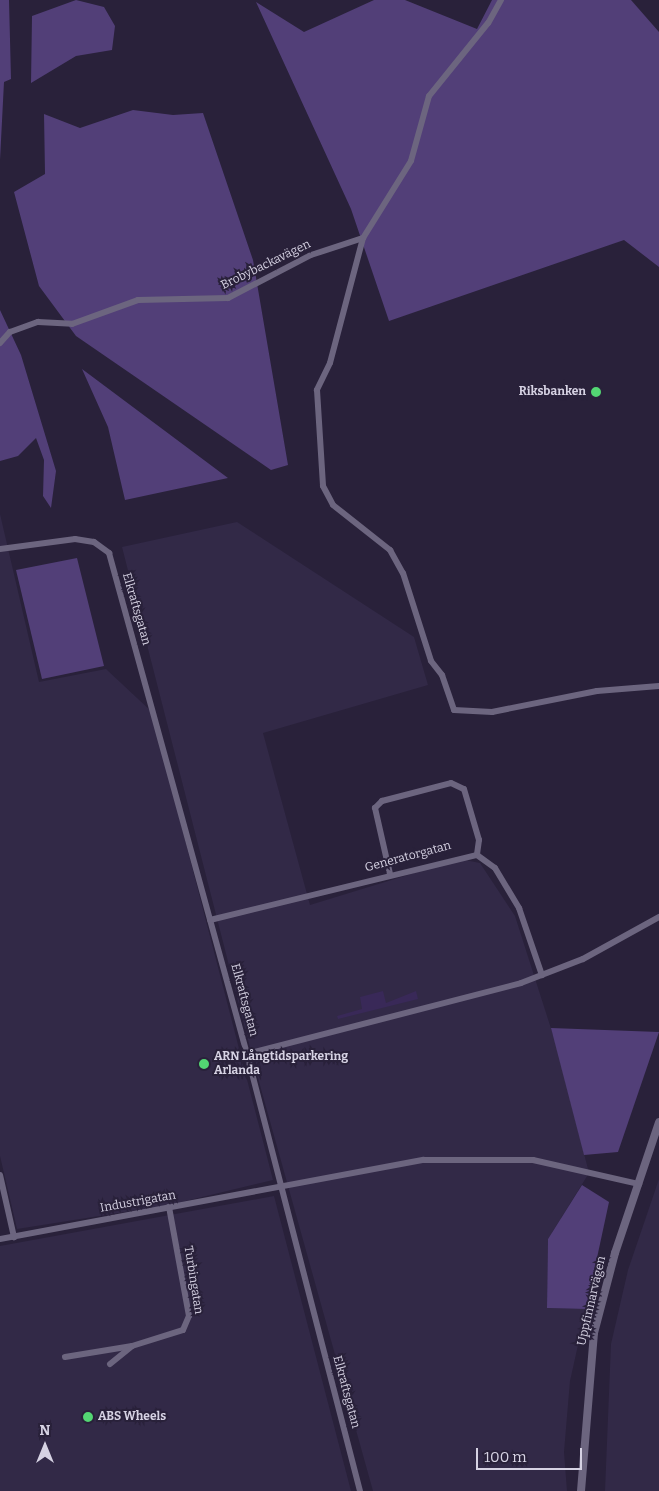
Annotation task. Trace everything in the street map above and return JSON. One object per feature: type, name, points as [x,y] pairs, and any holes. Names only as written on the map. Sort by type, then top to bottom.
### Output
[{"type":"street","points":[[501,0],[488,23],[429,96],[411,160],[363,238],[330,363],[317,390],[320,472],[333,505],[390,550],[403,573],[431,661],[442,676],[454,710],[492,712],[588,692],[659,686]]},
{"type":"street","name":"Brobybackavägen","points":[[0,343],[10,332],[38,322],[72,324],[138,300],[228,298],[311,255],[363,238]]},
{"type":"street","name":"Elkraftsgatan","points":[[0,549],[75,539],[94,542],[109,553],[247,1054],[279,1187],[360,1491]]},
{"type":"street","points":[[390,874],[375,808],[382,801],[451,783],[464,789],[478,840],[477,855],[495,868],[510,891],[526,925],[542,975]]},
{"type":"street","name":"Generatorgatan","points":[[210,920],[390,874],[477,855]]},
{"type":"street","points":[[247,1054],[542,975],[583,959],[659,917]]},
{"type":"street","name":"Uppfinnarvägen","points":[[581,1491],[594,1333],[638,1184],[659,1122]]},
{"type":"street","name":"Industrigatan","points":[[0,1239],[388,1165],[461,1157],[570,1165],[638,1184]]},
{"type":"street","points":[[0,1175],[14,1236]]},
{"type":"street","name":"Turbingatan","points":[[64,1357],[132,1346],[178,1334],[187,1324],[168,1207]]},
{"type":"street","name":"Turbingatan","points":[[110,1364],[132,1346]]},
{"type":"shaded area","points":[[0,0],[9,0],[11,79],[4,82],[0,160]]},
{"type":"shaded area","points":[[76,0],[104,7],[115,26],[112,50],[76,56],[31,83],[32,16]]},
{"type":"shaded area","points":[[374,0],[405,0],[477,29],[492,0],[631,0],[659,32],[659,267],[624,240],[389,321],[351,209],[256,2],[304,32]]},
{"type":"shaded area","points":[[133,110],[173,115],[203,113],[253,260],[288,465],[271,470],[76,336],[39,286],[14,192],[45,174],[44,114],[80,128]]},
{"type":"shaded area","points":[[0,310],[21,355],[56,471],[51,508],[43,496],[44,460],[36,438],[18,456],[0,461]]},
{"type":"shaded area","points":[[82,369],[228,478],[125,500],[108,427]]},
{"type":"shaded area","points":[[0,514],[39,682],[106,669],[152,712],[273,1180],[169,1205],[17,1229],[0,1156]]},
{"type":"shaded area","points":[[237,522],[414,637],[428,685],[263,733],[310,905],[460,859],[480,863],[515,916],[555,1041],[589,1173],[548,1239],[547,1308],[586,1309],[570,1381],[564,1452],[567,1491],[373,1491],[256,1071],[122,547]]},
{"type":"shaded area","points":[[77,558],[104,666],[42,679],[16,570]]},
{"type":"shaded area","points":[[383,991],[386,1003],[416,991],[418,999],[338,1019],[337,1016],[362,1009],[360,997]]},
{"type":"shaded area","points":[[551,1028],[659,1032],[618,1152],[584,1155]]},
{"type":"shaded area","points":[[659,1179],[659,1491],[605,1491],[611,1344],[628,1270]]},
{"type":"shaded area","points":[[582,1185],[609,1202],[586,1309],[547,1308],[548,1239]]},
{"type":"shaded area","points":[[274,1196],[351,1491],[0,1491],[0,1246]]},
{"type":"place","name":"Riksbanken","points":[[596,392]]},
{"type":"place","name":"ARN Långtidsparkering Arlanda","points":[[204,1064]]},
{"type":"place","name":"ABS Wheels","points":[[88,1417]]}]
